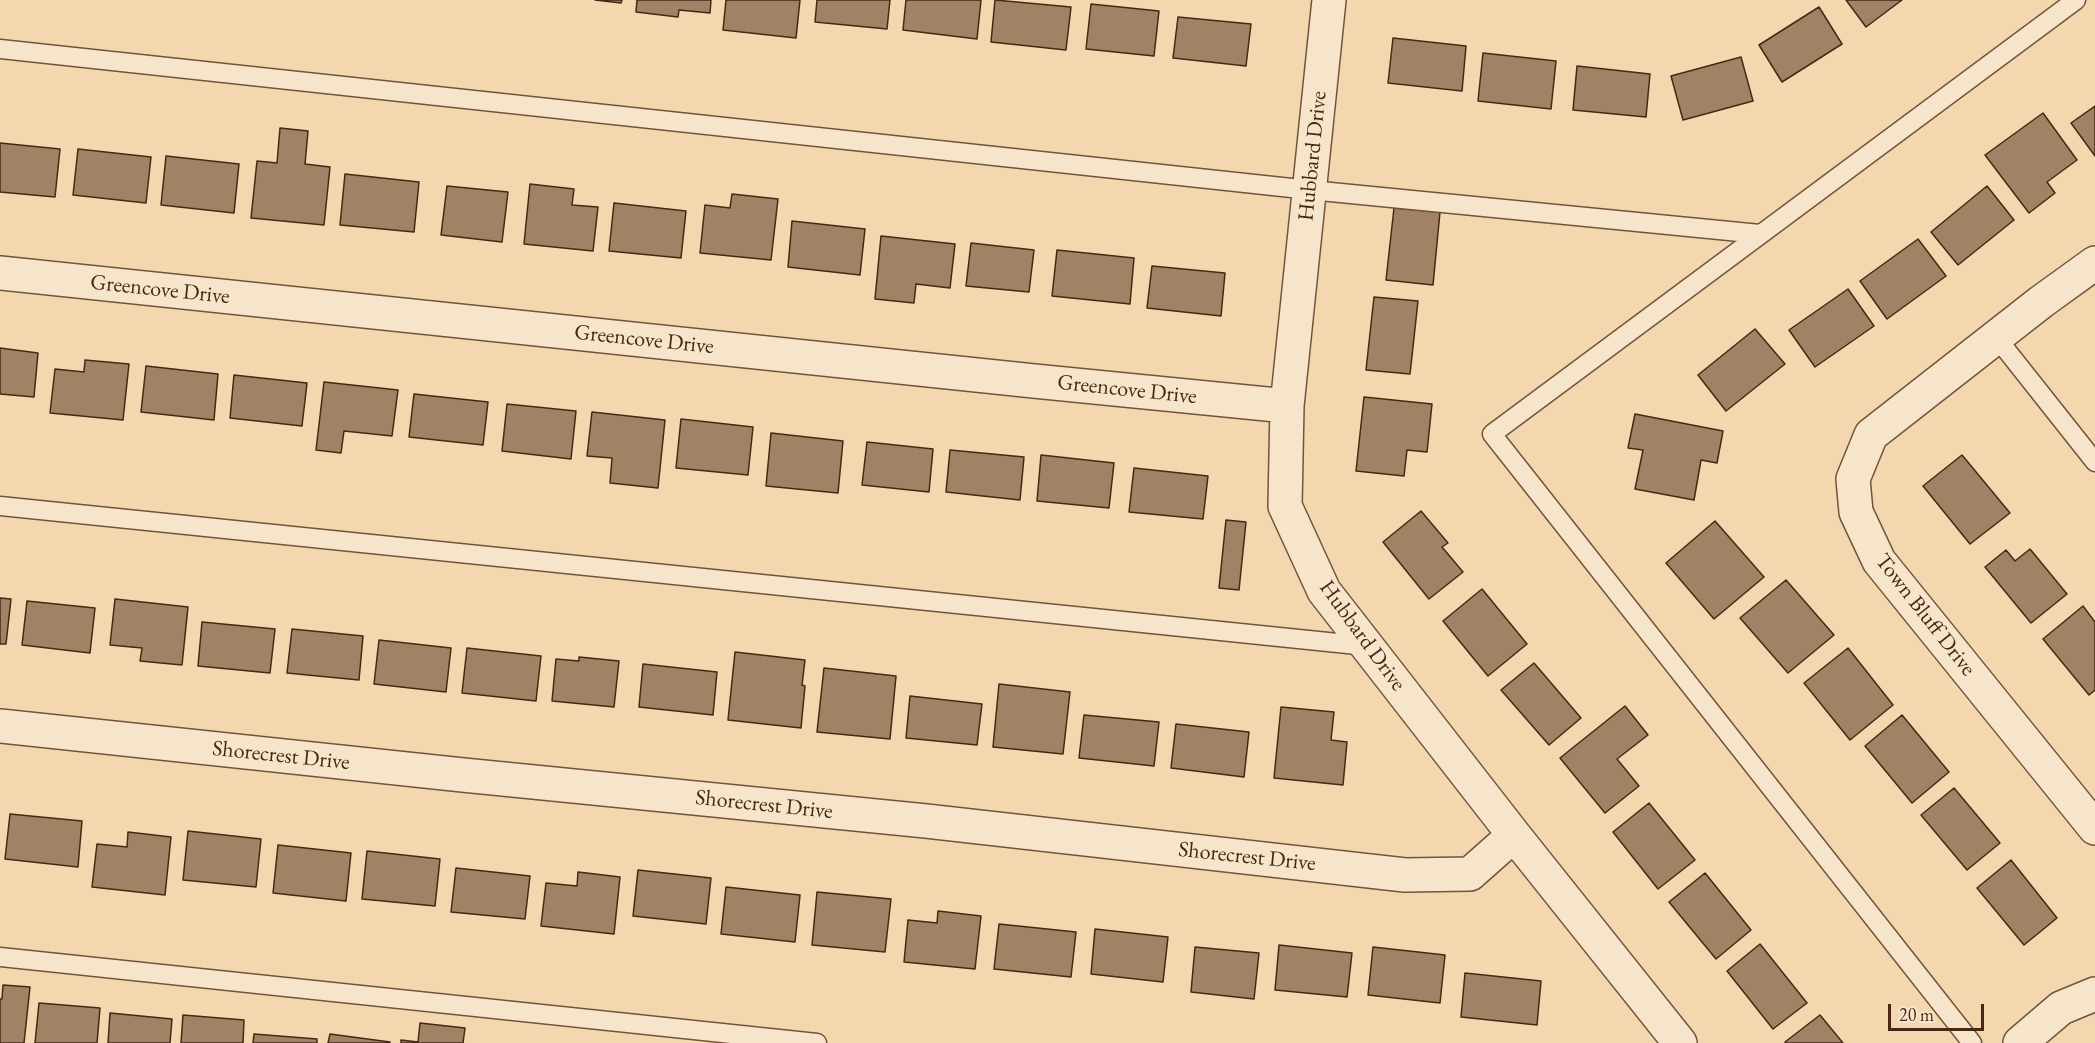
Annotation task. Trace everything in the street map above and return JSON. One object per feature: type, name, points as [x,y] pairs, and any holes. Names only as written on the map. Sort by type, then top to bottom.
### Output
[{"type":"street","name":"Hubbard Drive","points":[[1329,0],[1287,406],[1285,506],[1324,591],[1680,1043]]},
{"type":"street","name":"Town Bluff Drive","points":[[2095,263],[1871,435],[1853,478],[1856,512],[1879,561],[2095,828]]},
{"type":"street","name":"Greencove Drive","points":[[0,273],[1287,406]]},
{"type":"street","name":"Shorecrest Drive","points":[[0,726],[1405,874],[1470,874],[1514,835]]},
{"type":"street","points":[[2020,1043],[2061,1008],[2095,994]]},
{"type":"lane","points":[[1972,1043],[1492,434],[2076,0]]},
{"type":"lane","points":[[0,49],[1310,190],[1760,234]]},
{"type":"lane","points":[[1996,337],[2095,462]]},
{"type":"lane","points":[[0,506],[1367,646]]},
{"type":"lane","points":[[0,957],[817,1043]]},
{"type":"building","points":[[595,0],[622,0],[621,3]]},
{"type":"building","points":[[637,0],[711,0],[710,13],[679,10],[678,17],[636,12]]},
{"type":"building","points":[[726,0],[800,0],[796,38],[723,30]]},
{"type":"building","points":[[817,0],[890,0],[887,29],[815,22]]},
{"type":"building","points":[[906,0],[981,0],[977,39],[903,30]]},
{"type":"building","points":[[995,0],[1071,7],[1066,50],[991,42]]},
{"type":"building","points":[[1846,0],[1902,0],[1866,27]]},
{"type":"building","points":[[1091,4],[1159,11],[1154,56],[1086,49]]},
{"type":"building","points":[[1819,7],[1842,44],[1782,82],[1759,45]]},
{"type":"building","points":[[1178,17],[1251,24],[1246,66],[1173,58]]},
{"type":"building","points":[[1393,38],[1466,46],[1462,91],[1388,83]]},
{"type":"building","points":[[1483,53],[1556,61],[1551,109],[1478,101]]},
{"type":"building","points":[[1741,57],[1753,101],[1683,120],[1671,76]]},
{"type":"building","points":[[1577,66],[1650,74],[1646,117],[1573,110]]},
{"type":"building","points":[[2095,106],[2095,156],[2071,123]]},
{"type":"building","points":[[2043,113],[2077,160],[2047,182],[2055,193],[2029,213],[1985,155]]},
{"type":"building","points":[[280,128],[308,131],[305,164],[330,167],[324,225],[251,218],[257,161],[277,163]]},
{"type":"building","points":[[0,143],[60,149],[55,197],[0,192]]},
{"type":"building","points":[[78,149],[151,157],[146,203],[73,195]]},
{"type":"building","points":[[166,156],[239,164],[234,213],[161,205]]},
{"type":"building","points":[[345,174],[419,182],[414,232],[340,225]]},
{"type":"building","points":[[530,184],[574,189],[572,205],[598,207],[593,251],[524,244]]},
{"type":"building","points":[[447,186],[508,192],[502,242],[441,235]]},
{"type":"building","points":[[1987,186],[2014,220],[1958,265],[1931,232]]},
{"type":"building","points":[[732,194],[778,199],[771,260],[700,253],[705,205],[730,208]]},
{"type":"building","points":[[614,203],[686,211],[681,258],[609,251]]},
{"type":"building","points":[[1394,208],[1440,212],[1433,285],[1386,280]]},
{"type":"building","points":[[792,221],[865,229],[860,275],[788,267]]},
{"type":"building","points":[[881,236],[955,244],[950,288],[916,284],[914,303],[875,299]]},
{"type":"building","points":[[1918,239],[1946,276],[1887,319],[1860,281]]},
{"type":"building","points":[[971,243],[1034,250],[1029,292],[966,286]]},
{"type":"building","points":[[1057,250],[1134,258],[1130,304],[1052,296]]},
{"type":"building","points":[[1152,266],[1225,273],[1221,316],[1147,308]]},
{"type":"building","points":[[1848,289],[1874,326],[1815,367],[1789,330]]},
{"type":"building","points":[[1374,297],[1418,301],[1410,374],[1366,370]]},
{"type":"building","points":[[1755,329],[1785,364],[1726,411],[1698,375]]},
{"type":"building","points":[[0,348],[38,353],[34,397],[0,394]]},
{"type":"building","points":[[85,360],[129,364],[123,420],[50,413],[55,369],[84,372]]},
{"type":"building","points":[[146,366],[218,374],[214,420],[141,412]]},
{"type":"building","points":[[234,375],[307,383],[302,426],[230,418]]},
{"type":"building","points":[[324,382],[398,390],[392,436],[344,431],[341,453],[316,450]]},
{"type":"building","points":[[414,394],[488,402],[483,445],[409,437]]},
{"type":"building","points":[[1364,397],[1432,404],[1427,452],[1407,450],[1404,476],[1356,471]]},
{"type":"building","points":[[507,404],[576,411],[571,459],[502,451]]},
{"type":"building","points":[[592,412],[665,420],[658,488],[610,483],[612,458],[587,456]]},
{"type":"building","points":[[1635,414],[1723,431],[1717,463],[1701,460],[1694,500],[1635,489],[1643,450],[1628,448]]},
{"type":"building","points":[[681,419],[753,427],[748,475],[676,468]]},
{"type":"building","points":[[771,433],[843,441],[838,493],[766,486]]},
{"type":"building","points":[[867,442],[933,449],[929,492],[862,485]]},
{"type":"building","points":[[950,450],[1024,457],[1020,500],[946,492]]},
{"type":"building","points":[[1041,455],[1114,463],[1109,508],[1037,501]]},
{"type":"building","points":[[1962,455],[2010,513],[1970,544],[1923,486]]},
{"type":"building","points":[[1134,468],[1208,476],[1203,519],[1129,512]]},
{"type":"building","points":[[1421,511],[1448,543],[1442,547],[1463,572],[1429,599],[1383,542]]},
{"type":"building","points":[[1226,520],[1246,522],[1239,590],[1219,588]]},
{"type":"building","points":[[1715,521],[1764,577],[1714,619],[1666,563]]},
{"type":"building","points":[[2030,549],[2067,594],[2031,623],[1985,567],[2006,550],[2015,561]]},
{"type":"building","points":[[1786,580],[1834,635],[1788,673],[1740,618]]},
{"type":"building","points":[[1482,589],[1527,644],[1488,676],[1443,621]]},
{"type":"building","points":[[0,598],[11,599],[6,644],[0,644]]},
{"type":"building","points":[[115,599],[188,607],[182,665],[140,661],[142,648],[110,645]]},
{"type":"building","points":[[27,601],[95,608],[90,653],[22,645]]},
{"type":"building","points":[[2083,606],[2095,622],[2095,690],[2089,695],[2043,639]]},
{"type":"building","points":[[202,622],[275,629],[270,673],[198,666]]},
{"type":"building","points":[[292,629],[363,636],[359,680],[287,673]]},
{"type":"building","points":[[379,640],[451,648],[446,692],[374,684]]},
{"type":"building","points":[[467,648],[541,656],[536,701],[462,693]]},
{"type":"building","points":[[1848,648],[1893,705],[1850,740],[1804,683]]},
{"type":"building","points":[[735,652],[805,660],[801,728],[728,720]]},
{"type":"building","points":[[579,657],[619,661],[614,707],[552,701],[556,659],[579,661]]},
{"type":"building","points":[[1534,663],[1581,718],[1549,745],[1501,690]]},
{"type":"building","points":[[643,664],[717,672],[713,715],[639,707]]},
{"type":"building","points":[[824,668],[896,676],[890,739],[817,732]]},
{"type":"building","points":[[999,684],[1070,692],[1063,754],[993,747]]},
{"type":"building","points":[[910,696],[982,704],[977,745],[906,738]]},
{"type":"building","points":[[1625,706],[1648,735],[1617,759],[1639,786],[1605,813],[1560,758]]},
{"type":"building","points":[[1281,707],[1334,712],[1331,740],[1347,742],[1343,785],[1274,778]]},
{"type":"building","points":[[1084,715],[1159,722],[1154,766],[1079,758]]},
{"type":"building","points":[[1902,715],[1949,772],[1912,803],[1865,746]]},
{"type":"building","points":[[1176,724],[1249,732],[1244,777],[1171,768]]},
{"type":"building","points":[[1954,788],[2000,843],[1967,870],[1921,815]]},
{"type":"building","points":[[1649,803],[1695,860],[1658,889],[1613,832]]},
{"type":"building","points":[[10,814],[82,821],[78,867],[5,859]]},
{"type":"building","points":[[188,831],[261,839],[256,887],[183,880]]},
{"type":"building","points":[[128,832],[171,837],[165,895],[92,887],[97,844],[127,847]]},
{"type":"building","points":[[278,845],[351,853],[346,901],[273,893]]},
{"type":"building","points":[[367,851],[440,859],[435,906],[362,899]]},
{"type":"building","points":[[2011,860],[2057,918],[2024,945],[1977,888]]},
{"type":"building","points":[[456,868],[530,876],[525,919],[451,912]]},
{"type":"building","points":[[638,870],[711,878],[706,924],[633,916]]},
{"type":"building","points":[[578,872],[620,877],[614,934],[541,926],[546,883],[577,886]]},
{"type":"building","points":[[1705,873],[1751,930],[1716,959],[1669,902]]},
{"type":"building","points":[[726,887],[800,895],[795,942],[721,934]]},
{"type":"building","points":[[817,892],[891,899],[885,952],[812,945]]},
{"type":"building","points":[[938,911],[981,916],[975,969],[904,962],[908,920],[937,923]]},
{"type":"building","points":[[999,924],[1076,932],[1071,977],[994,969]]},
{"type":"building","points":[[1095,929],[1168,937],[1163,982],[1091,974]]},
{"type":"building","points":[[1760,944],[1807,1003],[1773,1029],[1727,971]]},
{"type":"building","points":[[1279,945],[1352,953],[1347,997],[1275,990]]},
{"type":"building","points":[[1195,947],[1259,953],[1254,999],[1191,992]]},
{"type":"building","points":[[1373,947],[1445,955],[1440,1003],[1368,995]]},
{"type":"building","points":[[1465,973],[1541,981],[1537,1025],[1461,1017]]},
{"type":"building","points":[[3,985],[30,987],[24,1043],[0,1043],[0,999],[2,999]]},
{"type":"building","points":[[39,1003],[100,1008],[97,1043],[35,1043]]},
{"type":"building","points":[[110,1013],[172,1019],[170,1043],[108,1043]]},
{"type":"building","points":[[183,1015],[244,1020],[243,1043],[181,1043]]},
{"type":"building","points":[[1820,1015],[1843,1043],[1785,1042]]},
{"type":"building","points":[[420,1023],[465,1028],[463,1043],[401,1043],[401,1040],[418,1042]]},
{"type":"building","points":[[254,1034],[317,1039],[317,1043],[253,1043]]},
{"type":"building","points":[[330,1034],[390,1042],[390,1043],[328,1043]]}]
